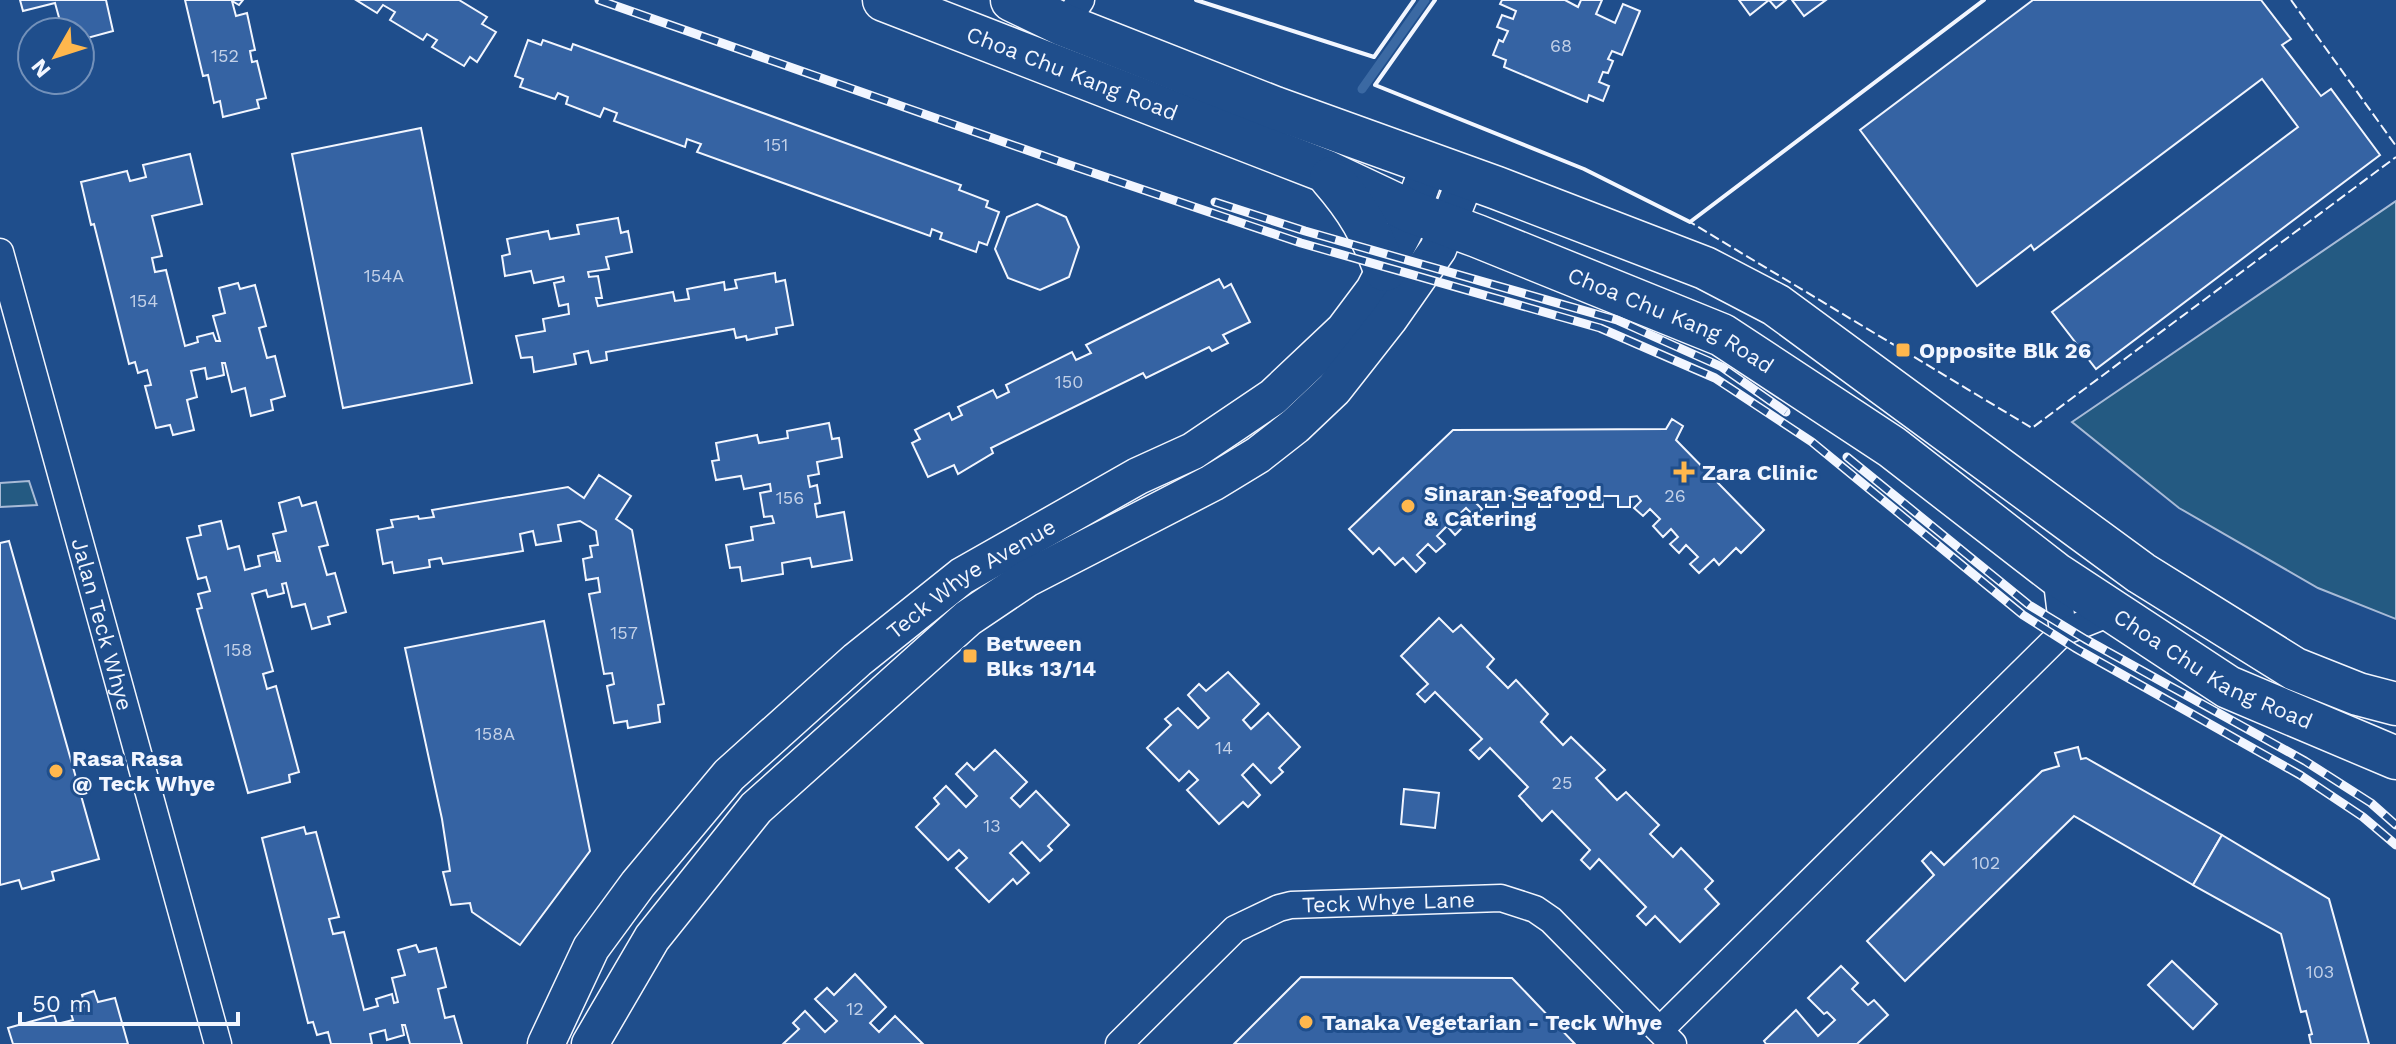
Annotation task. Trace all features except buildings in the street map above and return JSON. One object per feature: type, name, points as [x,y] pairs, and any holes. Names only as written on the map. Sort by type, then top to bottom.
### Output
[{"type":"main road","name":"Choa Chu Kang Road","points":[[884,0],[1325,171],[1430,218],[1722,335],[1892,447],[2056,574],[2228,687],[2396,758]]},
{"type":"main road","name":"Choa Chu Kang Road","points":[[1012,0],[1072,13],[1275,108],[1705,268],[1776,305],[2141,573],[2295,669],[2358,694],[2396,704]]},
{"type":"main road","name":"Teck Whye Avenue","points":[[546,1044],[591,948],[638,884],[729,775],[857,660],[962,576],[1138,476],[1193,451],[1253,412],[1296,377],[1344,330],[1385,270],[1430,218],[1448,170]]},
{"type":"main road","points":[[1325,171],[1356,207],[1371,232],[1385,270]]},
{"type":"main road","name":"Teck Whye Avenue","points":[[590,1044],[652,938],[756,808],[968,618],[1005,591],[1212,483],[1258,455],[1295,426],[1348,373],[1438,249],[1430,218]]},
{"type":"street","name":"Jalan Teck Whye","points":[[0,252],[218,1044]]},
{"type":"street","points":[[2056,574],[2063,632]]},
{"type":"street","name":"Teck Whye Lane","points":[[1119,1044],[1235,929],[1279,908],[1291,905],[1501,898],[1524,904],[1551,920],[1666,1037],[2063,632],[2113,612]]},
{"type":"shaded area","points":[[2396,201],[2396,619],[2318,588],[2179,508],[2072,422]]},
{"type":"shaded area","points":[[29,481],[37,505],[0,507],[0,483]]},
{"type":"waterway","points":[[1362,89],[1425,0]]},
{"type":"railway","points":[[599,0],[1301,243],[1600,328],[1715,378],[1812,442],[2023,615],[2075,648],[2300,775],[2363,817],[2396,845]]},
{"type":"railway","points":[[1215,202],[1305,231],[1617,320],[1722,367],[1786,412]]},
{"type":"railway","points":[[1847,457],[2029,605],[2305,761],[2371,803],[2396,825]]},
{"type":"fence","points":[[1984,0],[1690,222],[2032,428],[2396,157]]},
{"type":"fence","points":[[2291,0],[2396,146]]},
{"type":"wall","points":[[1196,0],[1374,57],[1414,0]]},
{"type":"wall","points":[[1435,0],[1375,85],[1584,169],[1690,222],[1984,0]]},
{"type":"place","name":"Opposite Blk 26","points":[[1903,350]]},
{"type":"place","name":"Zara Clinic","points":[[1684,472]]},
{"type":"place","name":"Sinaran Seafood & Catering","points":[[1408,506]]},
{"type":"place","name":"Between Blks 13/14","points":[[970,656]]},
{"type":"place","name":"Rasa Rasa @ Teck Whye","points":[[56,771]]},
{"type":"place","name":"Tanaka Vegetarian - Teck Whye","points":[[1306,1022]]}]
